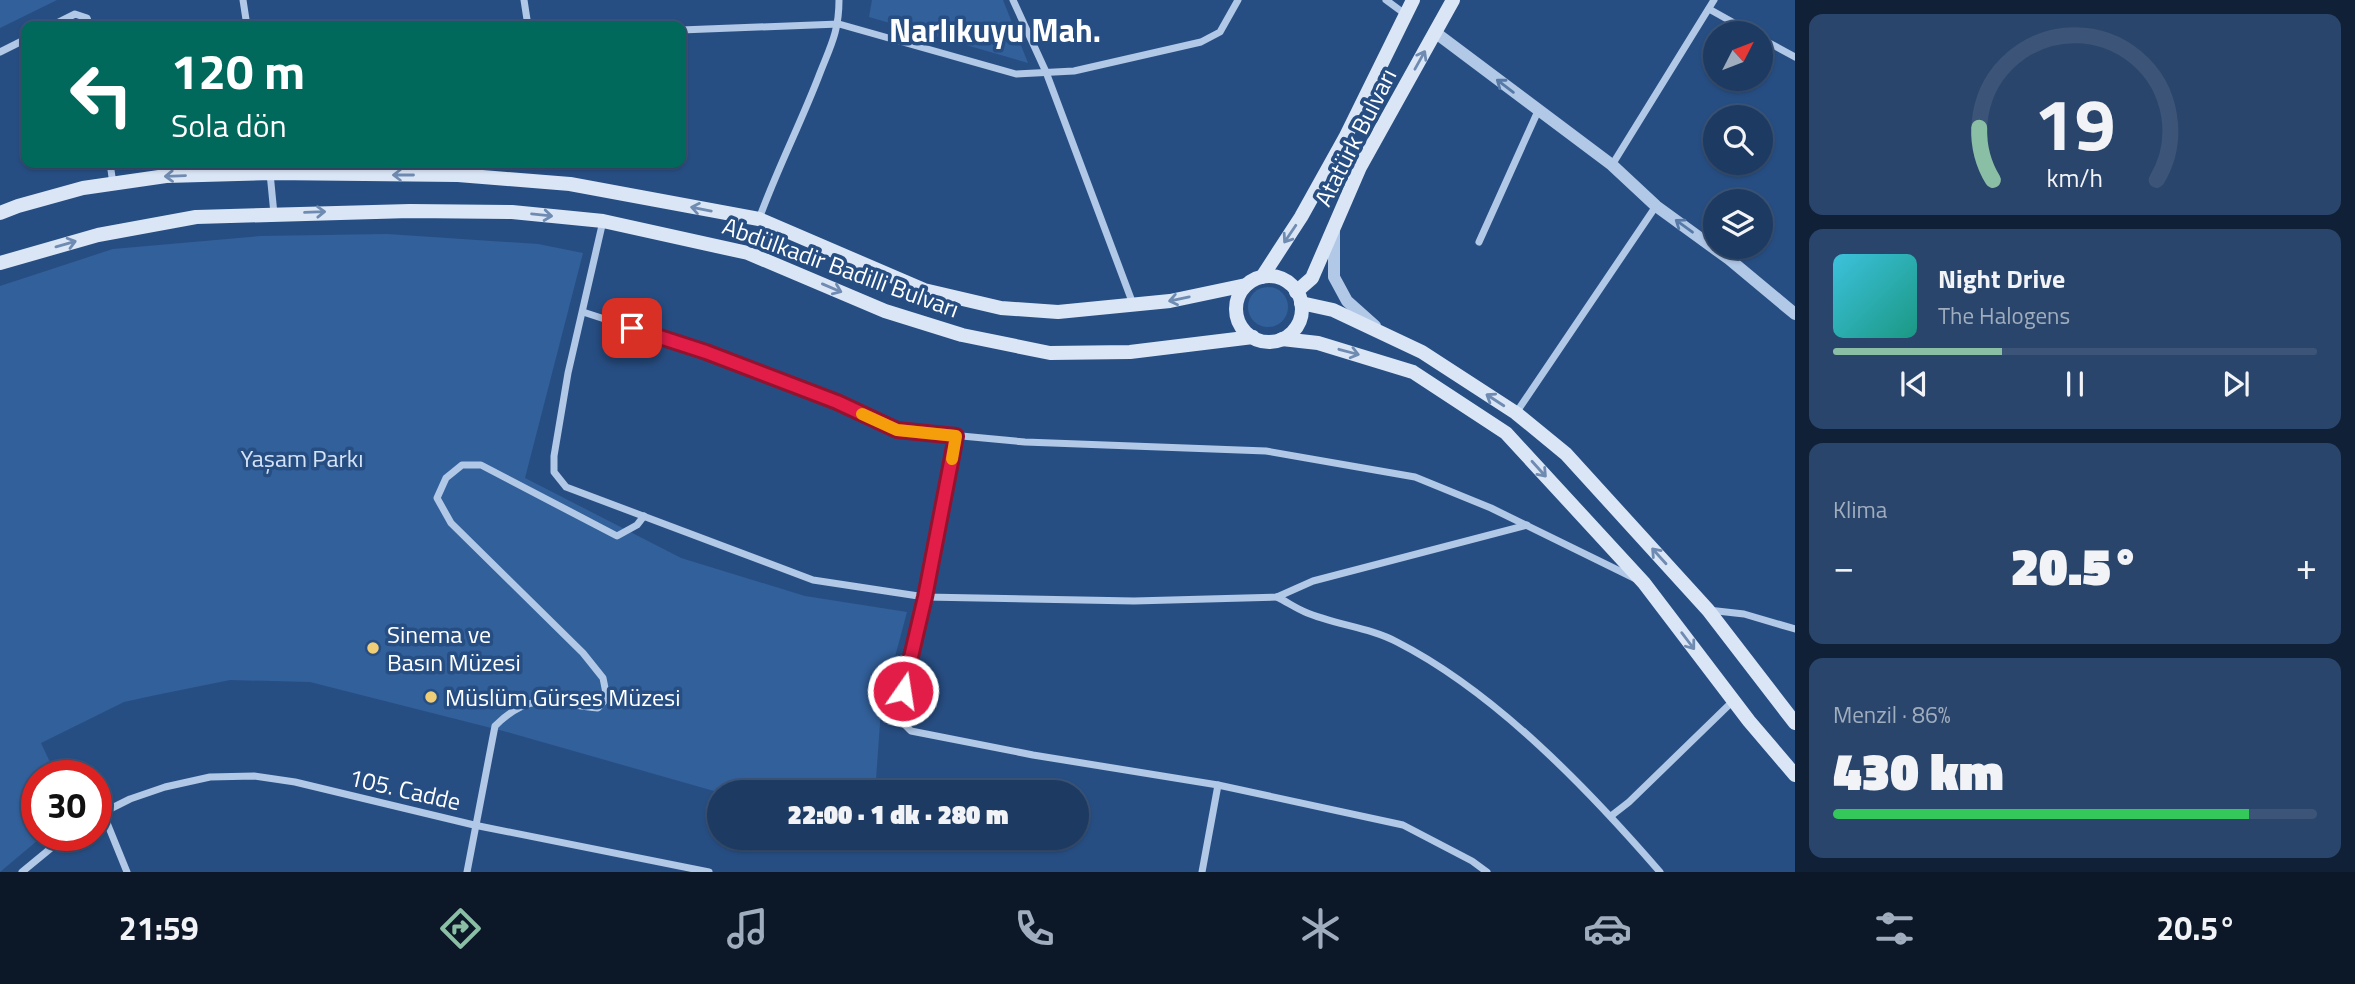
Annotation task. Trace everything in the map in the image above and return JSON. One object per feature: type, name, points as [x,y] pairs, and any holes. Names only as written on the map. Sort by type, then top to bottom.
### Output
[{"type":"main road","name":"Atatürk Bulvarı","points":[[1262,277],[1345,138],[1413,0]]},
{"type":"main road","name":"Atatürk Bulvarı","points":[[1299,297],[1312,278],[1360,167],[1453,0]]},
{"type":"main road","name":"Abdülkadir Badilli Bulvarı","points":[[0,213],[18,205],[70,192],[166,176],[270,168],[458,175],[570,184],[759,219],[923,290],[1001,308],[1058,312],[1170,301],[1246,285]]},
{"type":"main road","name":"Abdülkadir Badilli Bulvarı","points":[[0,263],[98,235],[196,216],[410,211],[512,212],[603,221],[748,253],[886,311],[962,335],[1050,354],[1130,352],[1252,337]]},
{"type":"main road","points":[[1795,723],[1707,610],[1566,454],[1516,414],[1422,352],[1299,297],[1285,281],[1270,276],[1246,285],[1240,293],[1236,313],[1244,331],[1252,337],[1272,341],[1282,339],[1318,343],[1413,372],[1506,433],[1644,583],[1733,701],[1795,775]]},
{"type":"main road","points":[[1282,339],[1295,328],[1301,311],[1299,297]]},
{"type":"street","points":[[243,0],[246,21]]},
{"type":"street","points":[[524,0],[527,21]]},
{"type":"street","points":[[759,219],[839,24],[839,0]]},
{"type":"street","points":[[1013,0],[1046,72],[1133,304]]},
{"type":"street","points":[[686,30],[839,24],[1016,74],[1074,71],[1201,42],[1220,32],[1238,0]]},
{"type":"street","points":[[1386,0],[1405,14]]},
{"type":"street","points":[[1612,165],[1714,0]]},
{"type":"street","points":[[1709,9],[1730,21]]},
{"type":"street","points":[[61,21],[75,14],[87,18],[88,21]]},
{"type":"street","points":[[1436,33],[1612,165],[1656,206],[1729,259],[1795,314]]},
{"type":"street","points":[[0,52],[21,42]]},
{"type":"street","points":[[1773,45],[1795,57]]},
{"type":"street","points":[[1479,242],[1538,110]]},
{"type":"street","points":[[111,168],[113,184]]},
{"type":"street","points":[[270,168],[274,215]]},
{"type":"street","points":[[1516,414],[1656,206]]},
{"type":"street","points":[[603,221],[568,373],[554,456],[554,472],[566,487],[813,580],[925,597],[1133,601],[1278,597],[1313,581],[1527,525]]},
{"type":"street","points":[[1334,228],[1334,276],[1347,301],[1382,334]]},
{"type":"street","points":[[583,312],[706,352],[837,402],[897,430],[1025,442],[1266,452],[1415,477],[1491,508],[1644,583]]},
{"type":"street","points":[[956,436],[925,597],[897,714],[911,731],[1032,755],[1218,785],[1404,825],[1472,861],[1487,872]]},
{"type":"street","points":[[467,872],[495,726],[510,712],[541,700],[598,708],[607,698],[603,678],[583,653],[451,523],[437,498],[446,478],[462,465],[481,465],[617,536],[637,525],[644,516]]},
{"type":"street","points":[[1278,597],[1305,612],[1395,640],[1461,680],[1520,729],[1611,816],[1660,872]]},
{"type":"street","points":[[1707,610],[1744,614],[1795,629]]},
{"type":"street","points":[[1611,816],[1629,802],[1733,701]]},
{"type":"street","name":"105. Cadde","points":[[112,809],[165,787],[210,777],[254,776],[295,782],[474,825],[709,872]]},
{"type":"street","points":[[1202,872],[1218,785]]},
{"type":"street","points":[[112,840],[127,872]]},
{"type":"street","points":[[22,872],[48,851]]},
{"type":"green space","points":[[0,0],[57,0],[0,28]]},
{"type":"green space","points":[[872,0],[1003,0],[1028,63],[869,17]]},
{"type":"green space","name":"Yaşam Parkı","points":[[387,234],[538,244],[583,253],[525,478],[681,558],[805,596],[907,612],[881,709],[876,780],[707,780],[707,789],[507,732],[310,682],[230,680],[124,702],[41,743],[49,760],[21,760],[21,851],[25,851],[0,872],[0,286],[113,249],[261,236]]},
{"type":"green space","points":[[1268,287],[1276,288],[1282,293],[1287,299],[1287,315],[1282,321],[1276,326],[1268,327],[1260,326],[1254,321],[1249,315],[1248,307],[1249,299],[1254,293],[1260,288]]},
{"type":"slow traffic","points":[[862,414],[897,430],[956,436],[952,459]]},
{"type":"place","name":"Sinema ve Basın Müzesi","points":[[373,648]]},
{"type":"place","name":"Müslüm Gürses Müzesi","points":[[431,697]]},
{"type":"district","name":"Narlıkuyu Mah.","points":[[995,30]]},
{"type":"route","points":[[632,328],[706,352],[837,402],[897,430],[956,436],[925,597],[903,691]]}]
